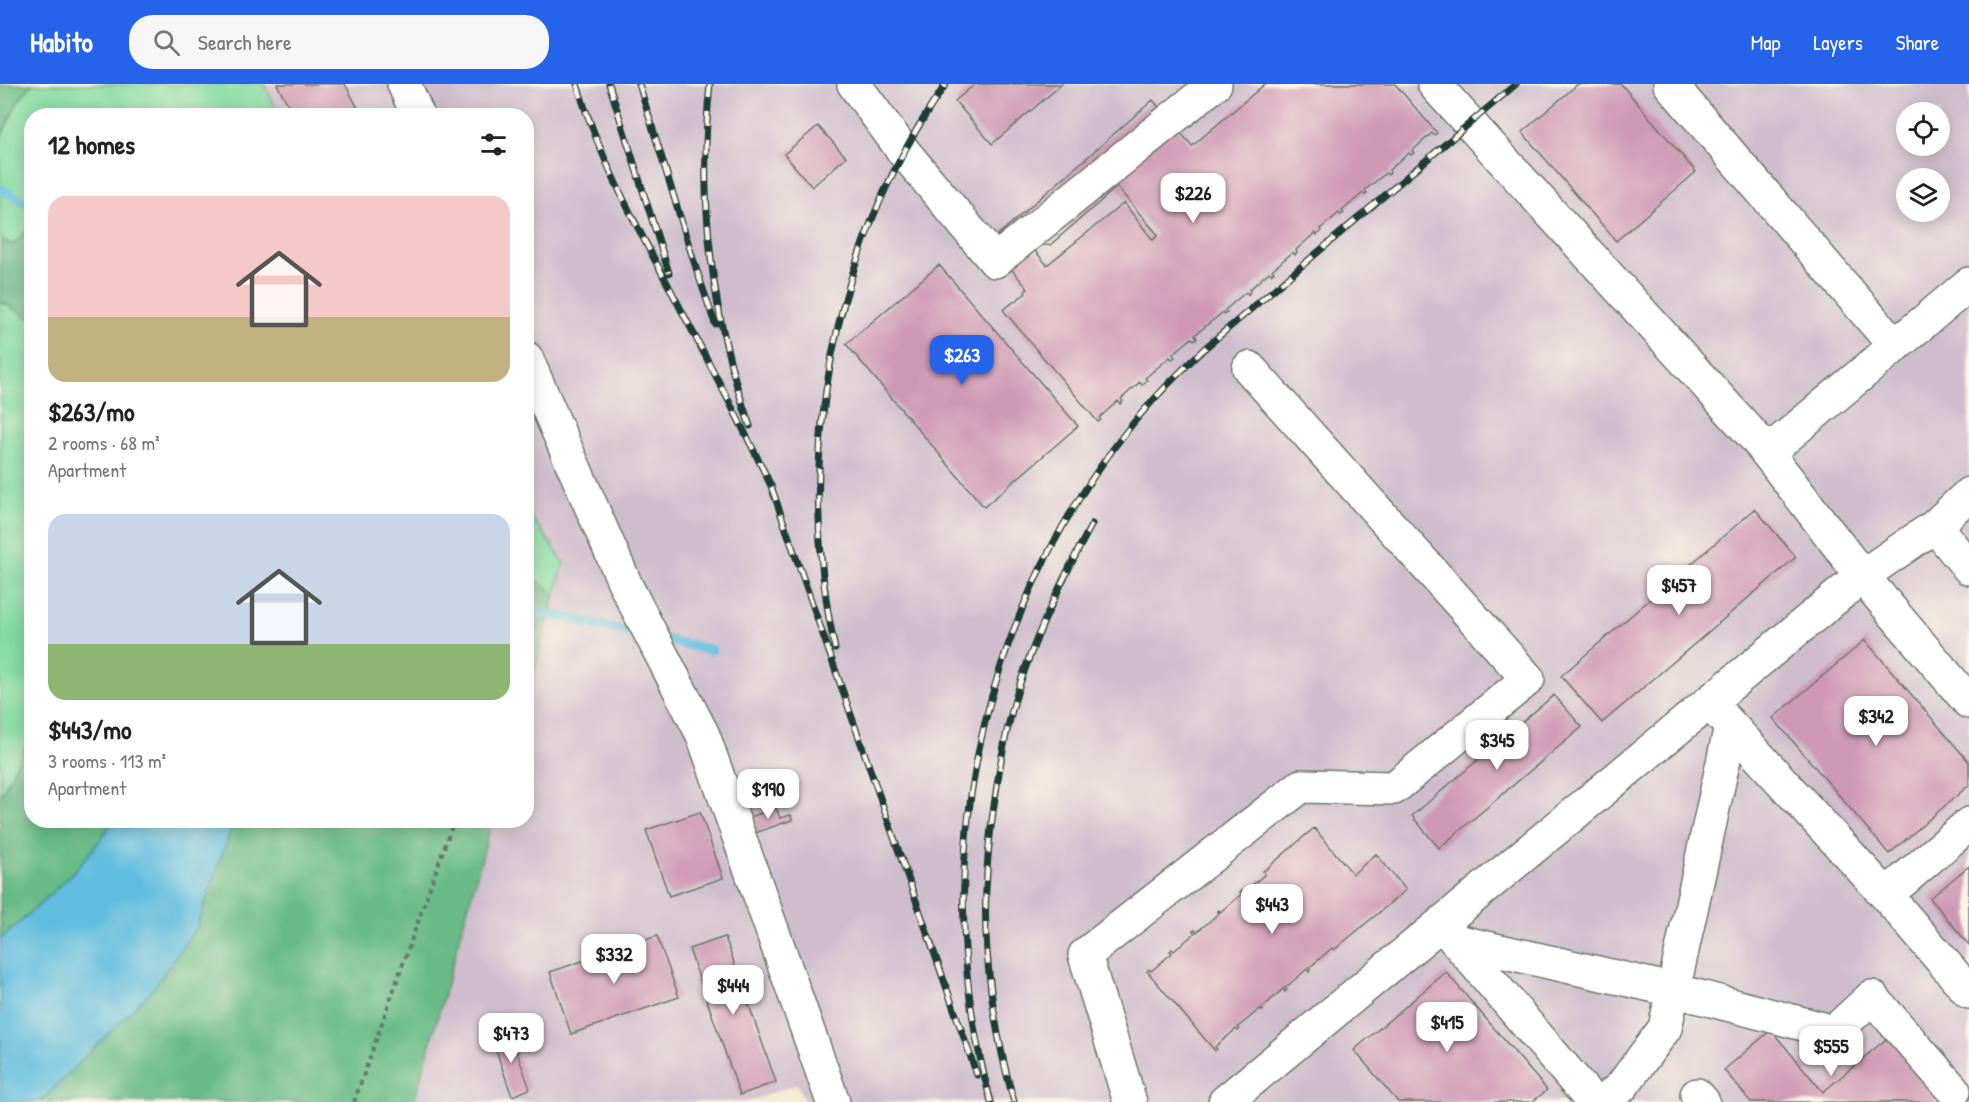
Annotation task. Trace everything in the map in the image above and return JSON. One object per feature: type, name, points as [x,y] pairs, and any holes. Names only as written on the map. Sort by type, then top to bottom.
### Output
[{"type":"lane","points":[[404,84],[414,108]]},
{"type":"lane","points":[[855,84],[904,152],[995,261],[1215,84]]},
{"type":"lane","points":[[1670,84],[1895,346]]},
{"type":"lane","points":[[1452,90],[1767,453],[1862,576],[1969,702]]},
{"type":"lane","points":[[1767,453],[1969,284]]},
{"type":"lane","points":[[1130,1102],[1085,955],[1301,786],[1394,789],[1528,680],[1249,368]]},
{"type":"lane","points":[[534,376],[627,588],[703,735],[833,1102]]},
{"type":"lane","points":[[1225,1102],[1448,932],[1710,702],[1862,576],[1935,526],[1969,494]]},
{"type":"lane","points":[[1935,526],[1969,568]]},
{"type":"lane","points":[[1710,702],[1886,895],[1969,992]]},
{"type":"lane","points":[[1604,1102],[1622,1086],[1665,1028],[1731,726]]},
{"type":"lane","points":[[1886,895],[1969,824]]},
{"type":"lane","points":[[1448,932],[1834,1032],[1872,997],[1954,1091]]},
{"type":"lane","points":[[1448,932],[1593,1102]]},
{"type":"path","points":[[354,1102],[451,828]]},
{"type":"shaded area","points":[[264,84],[1969,84],[1969,1102],[805,1102],[797,1084],[747,1102],[414,1102],[490,828],[534,828],[534,672],[564,563],[534,519],[534,108],[276,108]]},
{"type":"green space","points":[[0,84],[32,84],[17,103],[0,139]]},
{"type":"green space","points":[[32,84],[264,84],[276,108],[24,108],[24,234],[11,246],[0,238],[0,139],[17,103]]},
{"type":"green space","points":[[24,234],[24,315],[0,301],[0,238],[12,245]]},
{"type":"green space","points":[[0,301],[24,314],[24,750],[0,797]]},
{"type":"green space","points":[[534,520],[564,563],[555,595],[534,578]]},
{"type":"green space","points":[[534,578],[555,595],[534,672]]},
{"type":"green space","points":[[24,750],[24,828],[108,828],[75,870],[0,940],[0,797]]},
{"type":"green space","points":[[232,828],[490,828],[414,1102],[40,1102],[152,989],[197,926]]},
{"type":"water","points":[[108,828],[232,828],[197,926],[153,989],[40,1102],[0,1102],[0,940],[75,870]]},
{"type":"building","points":[[277,84],[345,84],[358,108],[290,108]]},
{"type":"building","points":[[975,84],[1062,84],[992,144],[955,101]]},
{"type":"building","points":[[1265,84],[1395,84],[1437,133],[1434,135],[1432,133],[1412,151],[1414,153],[1411,155],[1409,153],[1389,170],[1388,175],[1386,173],[1365,190],[1367,193],[1365,195],[1363,193],[1342,211],[1344,213],[1341,215],[1339,213],[1320,229],[1322,231],[1317,235],[1315,233],[1296,250],[1295,255],[1293,252],[1272,270],[1274,272],[1271,274],[1269,272],[1249,290],[1248,295],[1246,292],[1225,310],[1227,312],[1224,314],[1223,312],[1195,335],[1197,338],[1194,340],[1192,338],[1173,354],[1175,357],[1172,359],[1170,357],[1145,378],[1147,380],[1142,385],[1140,382],[1121,399],[1123,401],[1120,404],[1118,401],[1099,418],[1101,420],[1098,422],[1003,310],[1028,289],[1008,265],[1031,246],[1047,265],[1124,203],[1153,240],[1158,235],[1117,187],[1050,245],[985,246],[1153,100],[1192,146]]},
{"type":"building","points":[[1578,84],[1621,84],[1696,172],[1616,241],[1522,132]]},
{"type":"building","points":[[818,126],[846,157],[812,187],[784,154]]},
{"type":"building","points":[[939,265],[1078,426],[984,507],[846,344]]},
{"type":"building","points":[[1755,509],[1796,557],[1602,723],[1561,676]]},
{"type":"building","points":[[1865,640],[1969,762],[1969,785],[1889,854],[1773,718]]},
{"type":"building","points":[[1554,695],[1582,727],[1439,848],[1412,816]]},
{"type":"building","points":[[776,808],[780,818],[791,815],[792,820],[755,833],[750,817]]},
{"type":"building","points":[[700,812],[723,878],[669,896],[646,830]]},
{"type":"building","points":[[1314,828],[1353,874],[1376,854],[1406,890],[1334,950],[1332,948],[1309,968],[1309,972],[1307,969],[1285,988],[1287,990],[1285,992],[1283,989],[1262,1008],[1262,1011],[1260,1009],[1238,1027],[1240,1029],[1238,1031],[1236,1029],[1215,1047],[1217,1049],[1215,1051],[1147,971],[1149,969],[1151,971],[1172,953],[1170,951],[1172,949],[1174,951],[1195,933],[1193,931],[1197,932],[1219,913],[1217,911],[1220,912],[1242,894],[1240,892],[1242,890],[1244,892],[1265,874],[1263,871]]},
{"type":"building","points":[[1969,866],[1969,945],[1930,898]]},
{"type":"building","points":[[657,936],[679,997],[571,1034],[550,972]]},
{"type":"building","points":[[725,937],[776,1082],[740,1095],[689,949]]},
{"type":"building","points":[[1446,972],[1547,1090],[1532,1102],[1398,1102],[1354,1050]]},
{"type":"building","points":[[1771,1030],[1823,1092],[1891,1035],[1949,1102],[1751,1102],[1724,1070]]},
{"type":"building","points":[[510,1033],[530,1089],[512,1096],[492,1039]]},
{"type":"waterway","points":[[0,189],[24,201]]},
{"type":"waterway","points":[[534,611],[643,635]]},
{"type":"waterway","points":[[662,639],[711,650]]},
{"type":"railway","points":[[577,84],[585,110],[616,184],[771,486],[977,1075]]},
{"type":"railway","points":[[609,84],[669,273]]},
{"type":"railway","points":[[639,84],[715,324]]},
{"type":"railway","points":[[710,84],[706,171],[711,257],[726,343],[750,426]]},
{"type":"railway","points":[[835,649],[823,576],[819,502],[822,428],[832,355],[850,283],[875,214],[907,147],[946,84]]},
{"type":"railway","points":[[991,1102],[972,1016],[964,930],[966,844],[977,759],[998,676],[1028,595],[1068,518],[1116,445],[1158,395],[1205,348],[1516,84]]},
{"type":"railway","points":[[1014,1102],[995,1018],[986,930],[988,853],[998,777],[1011,716],[1031,653],[1064,578],[1092,524]]}]
